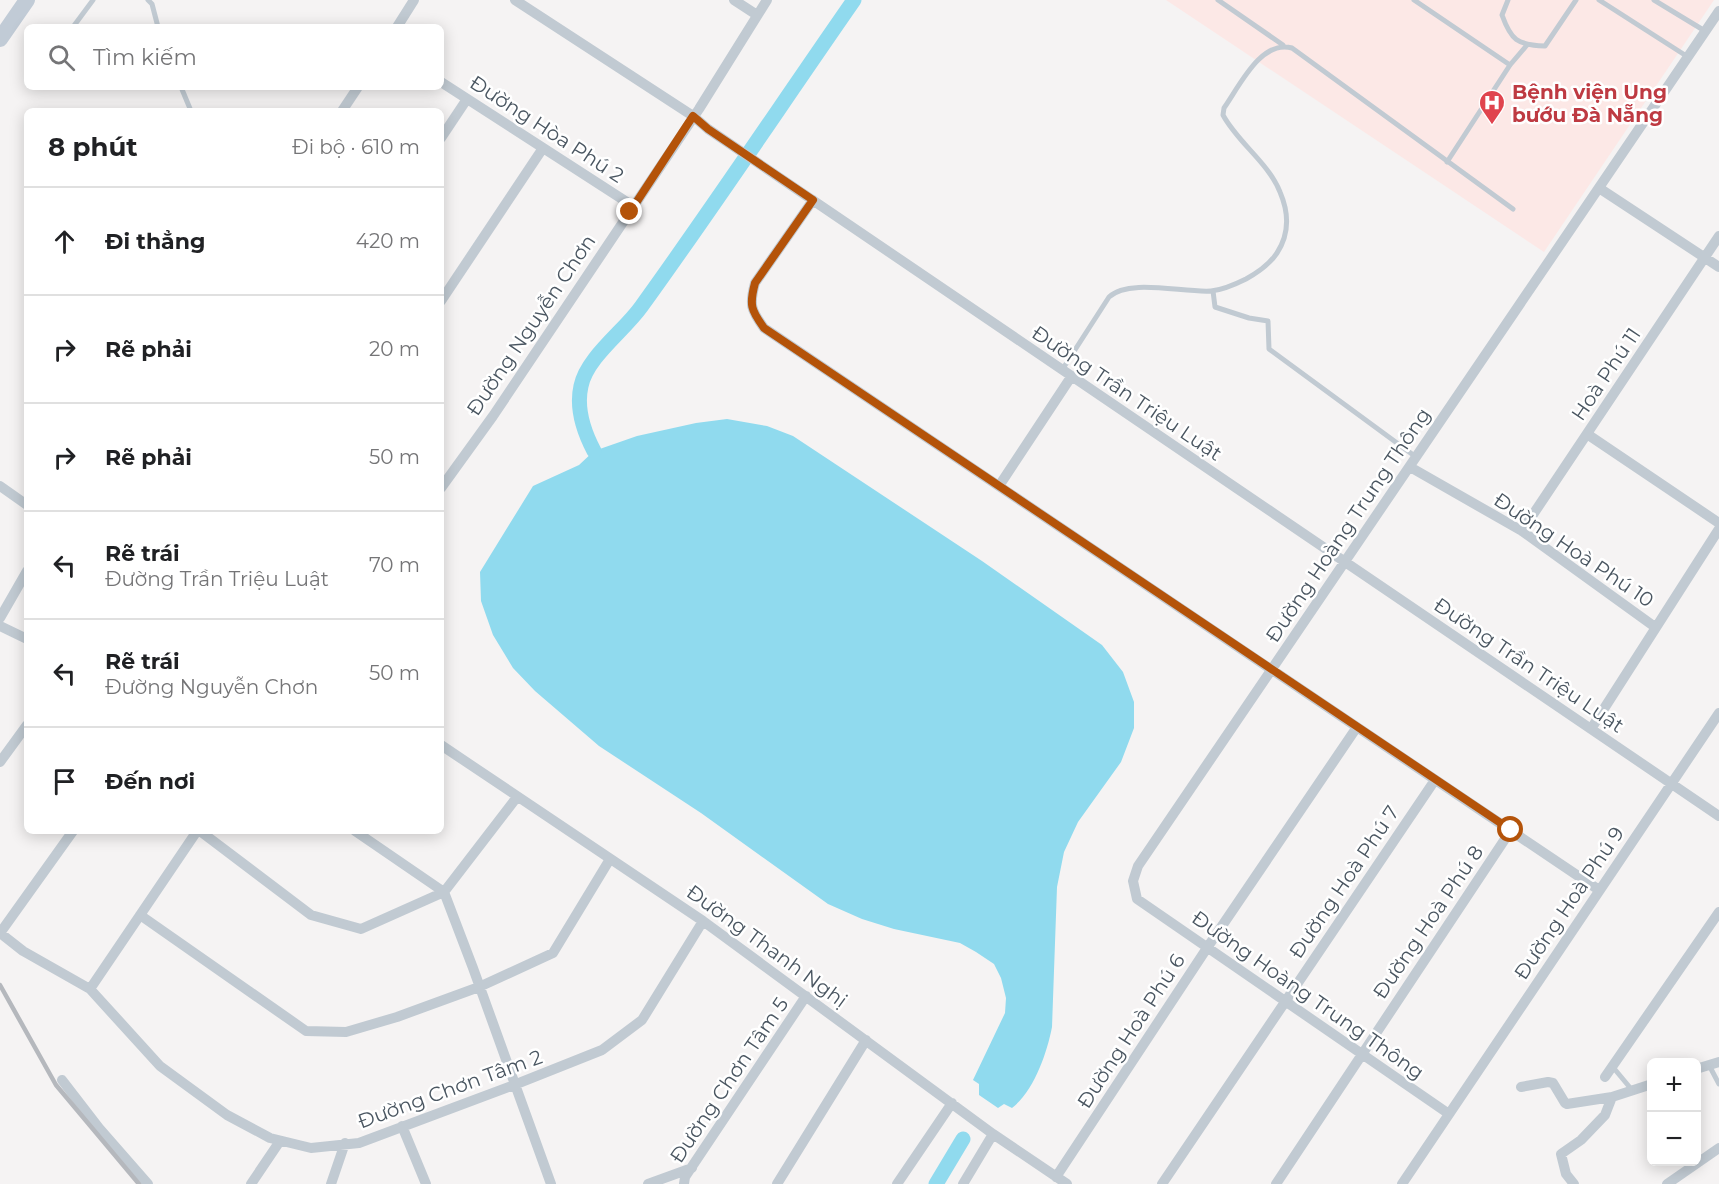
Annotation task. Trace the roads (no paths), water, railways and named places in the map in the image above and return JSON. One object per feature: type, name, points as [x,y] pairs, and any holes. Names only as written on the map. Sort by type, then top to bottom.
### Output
[{"type":"main road","points":[[0,39],[27,0]]},
{"type":"street","points":[[399,24],[414,0]]},
{"type":"street","name":"Đường Trần Triệu Luật","points":[[515,0],[693,116],[708,129],[1344,563],[1719,816]]},
{"type":"street","points":[[734,0],[757,15]]},
{"type":"street","name":"Đường Nguyễn Chơn","points":[[444,484],[493,416],[693,116],[767,0]]},
{"type":"street","name":"Đường Hoàng Trung Thông","points":[[1449,1114],[1137,899],[1134,880],[1138,866],[1705,31],[1715,24],[1719,11]]},
{"type":"street","name":"Đường Hòa Phú 2","points":[[444,84],[633,206]]},
{"type":"street","points":[[344,108],[356,90]]},
{"type":"street","points":[[444,134],[467,99]]},
{"type":"street","points":[[444,296],[543,148]]},
{"type":"street","points":[[1599,188],[1719,267]]},
{"type":"street","points":[[813,200],[755,283],[751,297],[752,311],[764,328],[1599,890]]},
{"type":"street","name":"Hoà Phú 11","points":[[1522,531],[1719,236]]},
{"type":"street","points":[[999,486],[1067,374]]},
{"type":"street","points":[[1587,434],[1719,523]]},
{"type":"street","name":"Đường Hoà Phú 10","points":[[1413,462],[1522,531],[1655,627]]},
{"type":"street","points":[[0,486],[24,503]]},
{"type":"street","name":"Đường Hoà Phú 10","points":[[1590,729],[1719,529]]},
{"type":"street","points":[[0,618],[24,576]]},
{"type":"street","points":[[0,626],[24,638]]},
{"type":"street","name":"Đường Hoà Phú 9","points":[[1402,1184],[1719,713]]},
{"type":"street","name":"Đường Hoà Phú 6","points":[[1056,1177],[1207,948],[1357,727]]},
{"type":"street","points":[[0,762],[24,729]]},
{"type":"street","name":"Đường Thanh Nghị","points":[[444,748],[703,921],[993,1134],[1067,1184]]},
{"type":"street","name":"Đường Hoà Phú 7","points":[[1162,1184],[1436,780]]},
{"type":"street","points":[[203,834],[311,915],[361,929],[444,892],[517,798]]},
{"type":"street","name":"Đường Hoà Phú 8","points":[[1276,1184],[1511,830]]},
{"type":"street","points":[[0,933],[72,834]]},
{"type":"street","points":[[90,989],[197,834]]},
{"type":"street","points":[[359,834],[444,892],[551,1184]]},
{"type":"street","points":[[140,915],[306,1031],[346,1032],[397,1017],[479,987],[553,953],[610,859]]},
{"type":"street","points":[[1605,1077],[1719,912]]},
{"type":"street","name":"Đường Chơn Tâm 2","points":[[0,933],[22,951],[90,989],[160,1066],[227,1115],[270,1138],[311,1148],[359,1143],[602,1050],[642,1020],[703,921]]},
{"type":"street","name":"Đường Chơn Tâm 5","points":[[684,1184],[686,1177],[806,996]]},
{"type":"street","points":[[777,1184],[866,1040]]},
{"type":"street","points":[[62,1080],[99,1128],[148,1184]]},
{"type":"street","points":[[1521,1087],[1553,1083],[1564,1103],[1567,1104],[1612,1097],[1647,1086]]},
{"type":"street","points":[[1574,1184],[1566,1174],[1561,1154],[1581,1140],[1605,1115],[1612,1097]]},
{"type":"street","points":[[897,1184],[952,1103]]},
{"type":"street","points":[[402,1125],[426,1184]]},
{"type":"street","points":[[963,1184],[993,1134]]},
{"type":"street","points":[[251,1184],[280,1141]]},
{"type":"street","points":[[331,1184],[345,1143]]},
{"type":"street","points":[[1667,1184],[1719,1148]]},
{"type":"street","points":[[648,1184],[692,1168]]},
{"type":"lane","points":[[75,24],[93,0]]},
{"type":"lane","points":[[148,0],[152,4],[157,24]]},
{"type":"lane","points":[[1218,0],[1283,45],[1292,48],[1513,209]]},
{"type":"lane","points":[[1414,0],[1510,65]]},
{"type":"lane","points":[[1508,0],[1502,15],[1509,34],[1527,45],[1545,46],[1576,0]]},
{"type":"lane","points":[[1599,0],[1688,57]]},
{"type":"lane","points":[[1654,0],[1705,31]]},
{"type":"lane","points":[[1067,374],[1109,297],[1115,291],[1132,288],[1213,291],[1257,273],[1272,260],[1284,243],[1287,225],[1286,207],[1279,189],[1223,115],[1224,108],[1260,57],[1268,50],[1283,45]]},
{"type":"lane","points":[[1447,162],[1510,65],[1527,45]]},
{"type":"lane","points":[[182,90],[190,108]]},
{"type":"lane","points":[[1213,291],[1215,307],[1249,318],[1268,321],[1269,349],[1413,462]]},
{"type":"lane","points":[[1714,1064],[1719,1084]]},
{"type":"lane","points":[[1612,1066],[1633,1090]]},
{"type":"water","points":[[727,419],[767,426],[793,436],[982,561],[1102,645],[1123,672],[1134,702],[1134,728],[1121,762],[1078,822],[1064,852],[1057,887],[1052,1027],[1043,1060],[1033,1082],[1020,1101],[1012,1108],[1004,1104],[998,1108],[979,1095],[979,1084],[973,1080],[1005,1013],[1006,998],[1001,978],[994,964],[960,943],[894,929],[862,919],[828,904],[701,813],[599,746],[535,691],[513,668],[493,635],[481,601],[480,572],[533,486],[579,465],[594,451],[637,436],[696,423]]},
{"type":"waterway","points":[[594,451],[584,428],[580,411],[581,386],[585,375],[598,355],[641,307],[854,0]]},
{"type":"waterway","points":[[936,1184],[963,1139]]},
{"type":"railway","points":[[0,985],[56,1085],[139,1184]]},
{"type":"place","name":"Bệnh viện Ung bướu Đà Nẵng","points":[[1492,126]]}]
